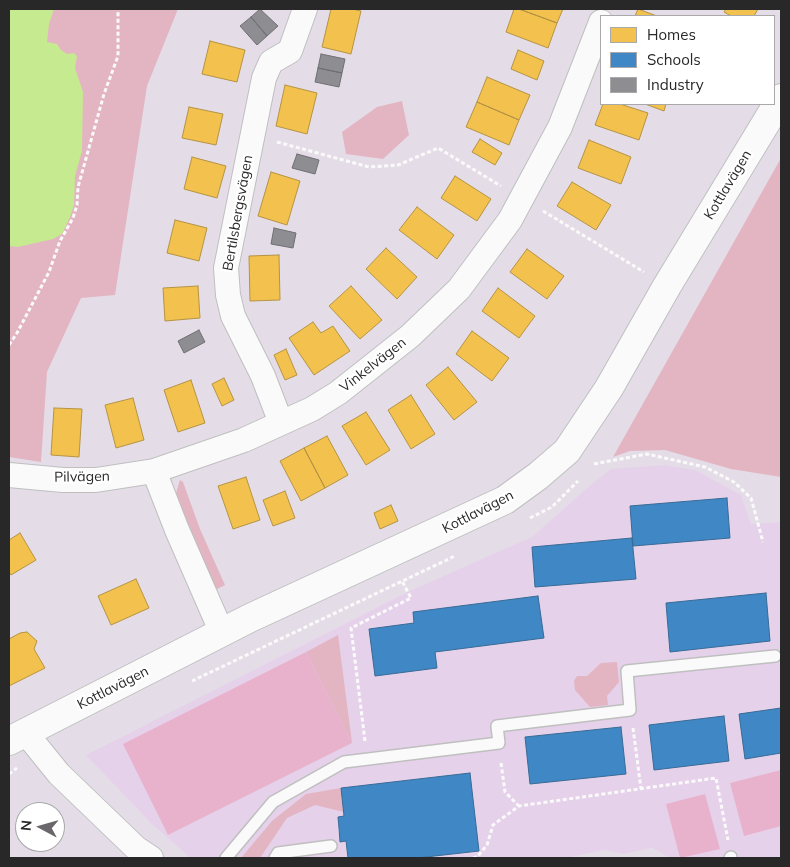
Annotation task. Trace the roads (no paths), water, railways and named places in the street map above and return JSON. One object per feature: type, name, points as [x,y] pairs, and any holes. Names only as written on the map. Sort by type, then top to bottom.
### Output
[{"type":"street","name":"Bertilsbergsvägen","points":[[281,423],[263,376],[233,316],[228,295],[226,268],[264,78],[271,62],[290,51],[306,9]]},
{"type":"street","name":"Vinkelvägen","points":[[154,471],[244,440],[312,409],[338,393],[410,336],[459,289],[510,220],[560,127],[600,25]]},
{"type":"street","name":"Kottlavägen","points":[[17,737],[267,610],[488,509],[505,500],[567,452],[608,388],[666,286],[781,98]]},
{"type":"street","points":[[154,471],[177,530],[222,633]]},
{"type":"street","name":"Pilvägen","points":[[9,475],[63,480],[96,480],[154,471]]},
{"type":"street","points":[[17,737],[59,774],[136,848],[151,858]]},
{"type":"lane","points":[[226,858],[273,802],[344,762],[499,743],[497,726],[630,710],[627,671],[775,656]]},
{"type":"lane","points":[[275,858],[278,854],[331,846]]}]
